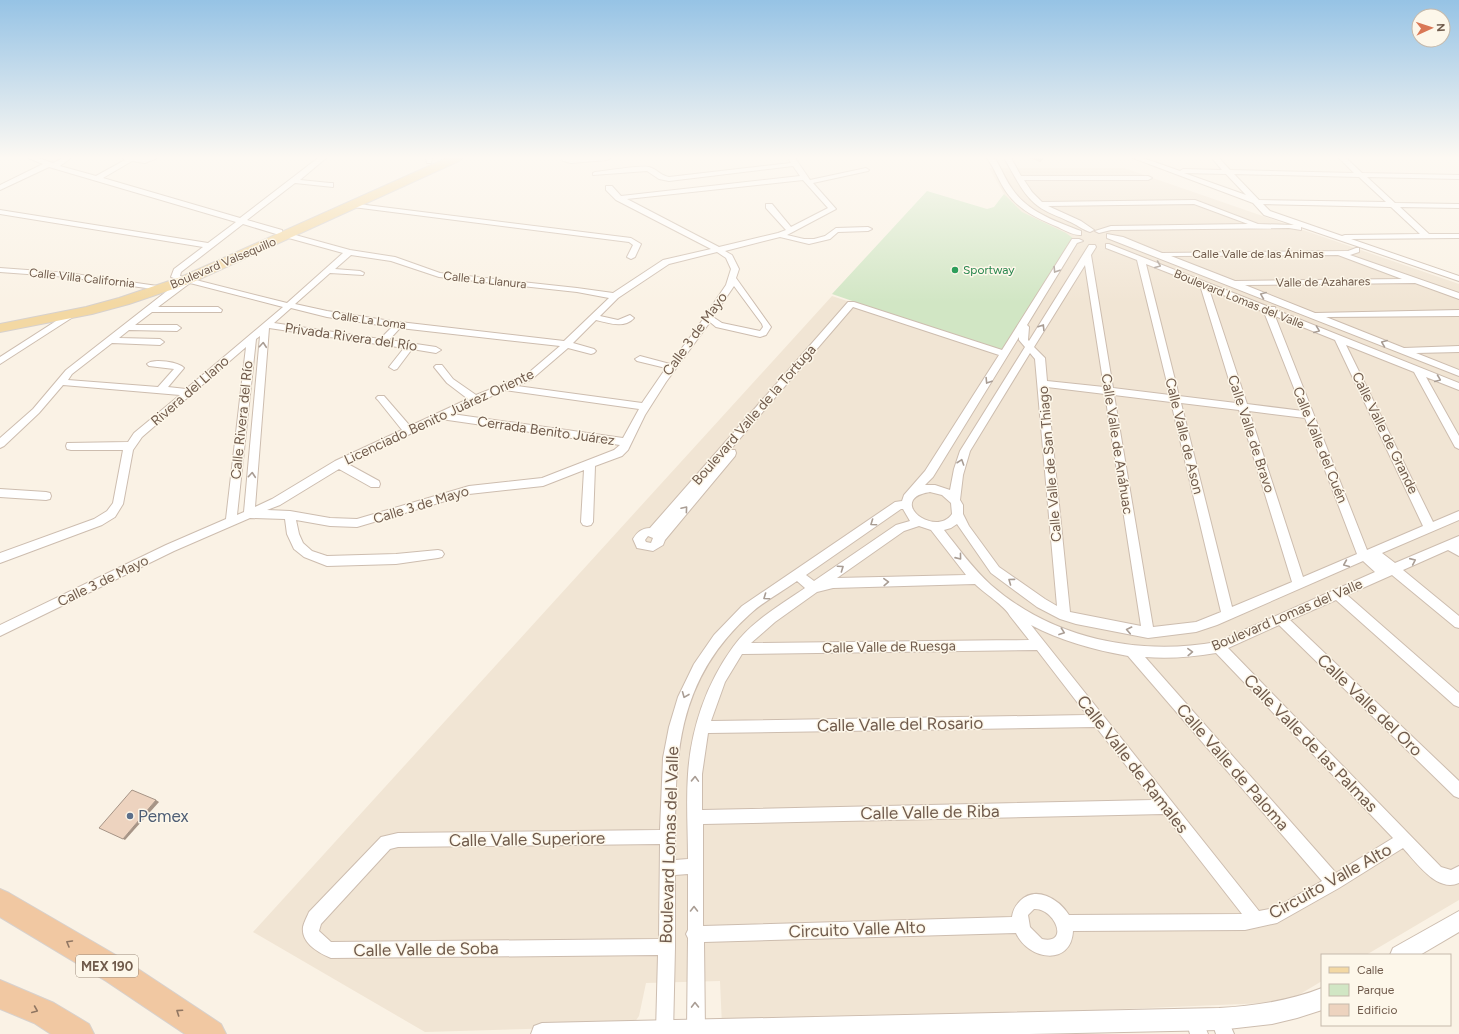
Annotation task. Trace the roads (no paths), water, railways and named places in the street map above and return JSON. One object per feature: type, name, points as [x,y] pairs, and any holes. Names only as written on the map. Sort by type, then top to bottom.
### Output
[{"type":"highway","name":"MEX 190","points":[[0,902],[116,971],[211,1034]]},
{"type":"highway","points":[[0,994],[44,1013],[79,1034]]},
{"type":"main road","name":"Boulevard Valsequillo","points":[[0,328],[70,315],[112,305],[177,283],[283,234],[338,206]]},
{"type":"main road","name":"Boulevard Valsequillo","points":[[283,234],[350,206]]},
{"type":"main road","name":"Boulevard Valsequillo","points":[[0,319],[69,307],[149,286],[177,283]]},
{"type":"street","name":"Calle La Llanura","points":[[195,206],[283,234],[349,252],[392,259],[439,275],[577,290],[614,296]]},
{"type":"street","points":[[0,444],[36,411],[60,382],[78,365],[150,309],[177,283],[178,271],[242,220],[262,206]]},
{"type":"street","points":[[363,206],[631,240],[637,244],[631,257]]},
{"type":"street","points":[[635,206],[719,250]]},
{"type":"street","points":[[769,206],[790,230]]},
{"type":"street","name":"Licenciado Benito Juárez Oriente","points":[[249,514],[276,502],[316,476],[339,464],[534,374],[595,317],[614,296],[666,262],[781,235],[832,209],[830,206]]},
{"type":"street","points":[[1026,206],[1036,214],[1079,237],[1090,251]]},
{"type":"street","points":[[1044,206],[1085,226],[1090,230]]},
{"type":"street","points":[[1207,206],[1260,226]]},
{"type":"street","points":[[1261,206],[1267,213],[1459,279]]},
{"type":"street","points":[[1394,206],[1427,236]]},
{"type":"street","points":[[0,212],[209,246]]},
{"type":"street","points":[[913,492],[930,488],[941,490],[949,494],[955,500],[959,508],[958,515],[953,522],[944,526],[935,527],[919,522],[910,514],[907,505],[908,498],[913,492],[929,474],[1083,230],[1099,231],[1111,228],[1260,226]]},
{"type":"street","name":"Calle Valle de las Ánimas","points":[[1159,254],[1349,253],[1356,250],[1296,228],[1260,226]]},
{"type":"street","points":[[781,235],[802,243],[809,243],[827,238],[836,230],[868,230]]},
{"type":"street","name":"Boulevard Lomas del Valle","points":[[1099,231],[1459,373]]},
{"type":"street","points":[[955,500],[956,481],[960,461],[965,451],[1090,251],[1109,246],[1113,241],[1110,236]]},
{"type":"street","points":[[1336,237],[1459,236]]},
{"type":"street","name":"Boulevard Lomas del Valle","points":[[1109,246],[1459,387]]},
{"type":"street","name":"Calle 3 de Mayo","points":[[0,631],[170,548],[231,520],[249,514],[290,515],[330,522],[362,522],[469,490],[543,482],[618,453],[626,442],[645,407],[733,279],[735,269],[729,258],[719,250]]},
{"type":"street","name":"Calle Valle de Anáhuac","points":[[1090,251],[1109,391],[1148,633]]},
{"type":"street","points":[[252,338],[349,252]]},
{"type":"street","points":[[1337,253],[1459,296]]},
{"type":"street","name":"Calle Valle de Ason","points":[[1141,259],[1228,614]]},
{"type":"street","name":"Calle Villa California","points":[[0,270],[68,275],[149,286]]},
{"type":"street","points":[[329,271],[360,274]]},
{"type":"street","points":[[708,317],[719,325],[760,334],[764,333],[767,327],[766,324],[733,279]]},
{"type":"street","name":"Valle de Azahares","points":[[1232,283],[1415,281]]},
{"type":"street","name":"Calle La Loma","points":[[177,283],[287,306],[398,325],[509,336],[567,344],[591,351]]},
{"type":"street","name":"Calle Valle de Bravo","points":[[1203,283],[1299,584]]},
{"type":"street","name":"Boulevard Valle de la Tortuga","points":[[656,535],[857,305],[1004,354]]},
{"type":"street","points":[[150,309],[218,310]]},
{"type":"street","points":[[1268,310],[1274,309],[1293,315],[1301,310]]},
{"type":"street","name":"Calle Valle del Cuén","points":[[1268,310],[1308,415],[1369,554]]},
{"type":"street","points":[[1304,325],[1307,319],[1315,315],[1459,313]]},
{"type":"street","points":[[1,360],[70,315]]},
{"type":"street","points":[[595,317],[620,323],[626,322],[630,318]]},
{"type":"street","name":"Calle Valle de San Thiago","points":[[1024,322],[1026,329],[1023,340],[1029,349],[1040,358],[1064,615]]},
{"type":"street","points":[[382,342],[398,325]]},
{"type":"street","name":"Privada Rivera del Río","points":[[266,326],[436,350]]},
{"type":"street","name":"Calle Rivera del Río","points":[[249,514],[266,326]]},
{"type":"street","points":[[126,327],[177,328]]},
{"type":"street","name":"Calle Rivera del Río","points":[[231,520],[244,394],[252,338]]},
{"type":"street","name":"Rivera del Llano","points":[[130,446],[138,435],[252,338]]},
{"type":"street","name":"Calle Valle de Grande","points":[[1339,339],[1430,528]]},
{"type":"street","points":[[110,340],[160,342]]},
{"type":"street","points":[[1010,345],[1029,349]]},
{"type":"street","points":[[394,367],[410,346]]},
{"type":"street","points":[[1401,350],[1459,349]]},
{"type":"street","points":[[640,359],[672,367]]},
{"type":"street","points":[[152,364],[176,366],[179,368],[160,390]]},
{"type":"street","points":[[439,367],[450,381],[475,400]]},
{"type":"street","points":[[1417,370],[1459,445]]},
{"type":"street","points":[[60,382],[187,392]]},
{"type":"street","points":[[1042,384],[1308,415]]},
{"type":"street","points":[[504,387],[645,407]]},
{"type":"street","points":[[244,394],[259,392]]},
{"type":"street","points":[[381,398],[409,431]]},
{"type":"street","name":"Cerrada Benito Juárez","points":[[442,416],[626,442]]},
{"type":"street","points":[[0,558],[98,522],[111,514],[118,504],[130,446],[71,446]]},
{"type":"street","points":[[238,460],[254,457]]},
{"type":"street","points":[[339,464],[375,484]]},
{"type":"street","points":[[587,522],[590,464]]},
{"type":"street","points":[[0,493],[46,496]]},
{"type":"street","name":"Boulevard Lomas del Valle","points":[[665,1032],[668,774],[671,744],[681,706],[691,680],[704,658],[729,626],[746,610],[899,505],[907,505]]},
{"type":"street","points":[[290,515],[293,534],[298,546],[308,554],[327,561],[396,559],[438,554]]},
{"type":"street","name":"Boulevard Lomas del Valle","points":[[958,515],[964,528],[995,570],[1041,603],[1064,615],[1076,619],[1148,633],[1196,627],[1213,621],[1459,515]]},
{"type":"street","name":"Boulevard Lomas del Valle","points":[[696,1031],[694,934],[695,774],[705,715],[718,684],[738,649],[768,620],[814,588],[830,581],[900,528],[919,522]]},
{"type":"street","name":"Boulevard Lomas del Valle","points":[[935,527],[978,579],[1010,607],[1032,620],[1080,639],[1117,650],[1160,653],[1200,652],[1218,647],[1388,571],[1456,545]]},
{"type":"street","points":[[1369,554],[1388,571],[1459,623]]},
{"type":"street","points":[[810,567],[830,581],[978,579]]},
{"type":"street","points":[[798,575],[814,588]]},
{"type":"street","points":[[1338,594],[1459,701]]},
{"type":"street","name":"Calle Valle de Ramales","points":[[1010,607],[1256,920]]},
{"type":"street","name":"Calle Valle del Oro","points":[[1281,619],[1459,791]]},
{"type":"street","name":"Calle Valle de Ruesga","points":[[738,649],[1039,645]]},
{"type":"street","name":"Calle Valle de las Palmas","points":[[1218,647],[1404,839]]},
{"type":"street","name":"Calle Valle de Paloma","points":[[1132,651],[1334,883]]},
{"type":"street","name":"Calle Valle del Rosario","points":[[702,727],[1099,721]]},
{"type":"street","name":"Calle Valle de Riba","points":[[694,817],[1166,807]]},
{"type":"street","name":"Calle Valle Superiore","points":[[386,842],[398,840],[667,837]]},
{"type":"street","name":"Circuito Valle Alto","points":[[1064,924],[1245,922],[1277,915],[1334,883],[1404,839],[1436,872],[1444,877],[1453,878],[1459,874]]},
{"type":"street","name":"Calle Valle de Soba","points":[[386,842],[316,918],[311,927],[314,937],[324,948],[331,950],[666,947]]},
{"type":"street","points":[[667,868],[694,866]]},
{"type":"street","points":[[1036,901],[1050,905],[1061,916],[1064,924],[1064,939],[1059,945],[1053,948],[1037,946],[1024,933],[1020,918],[1021,911],[1030,902],[1036,901]]},
{"type":"street","points":[[1402,954],[1459,920]]},
{"type":"street","name":"Circuito Valle Alto","points":[[694,934],[1021,925]]},
{"type":"street","points":[[542,1034],[1222,1026],[1254,1017],[1302,1007],[1321,999]]},
{"type":"place","name":"Sportway","points":[[955,270]]},
{"type":"place","name":"Pemex","points":[[130,816]]}]
